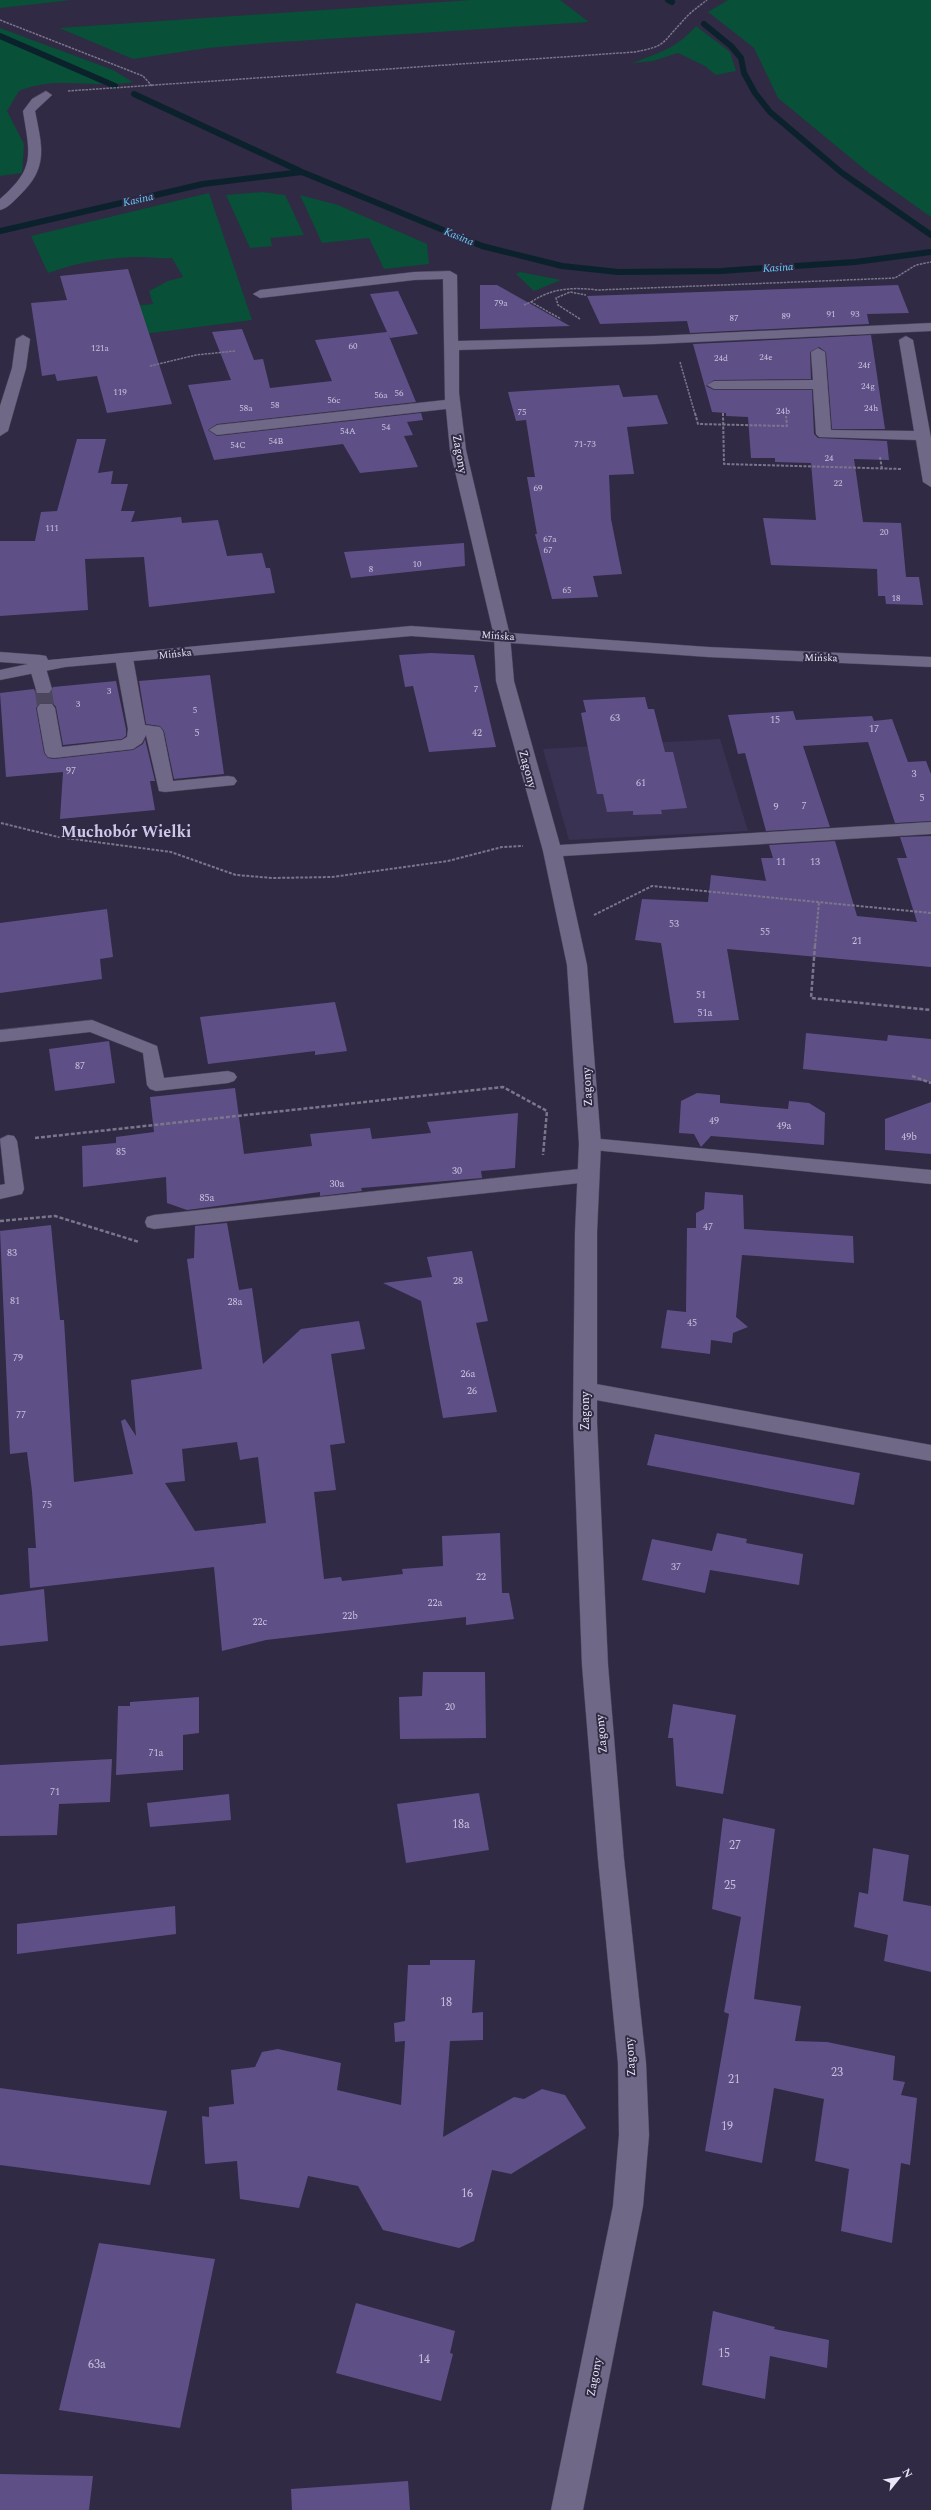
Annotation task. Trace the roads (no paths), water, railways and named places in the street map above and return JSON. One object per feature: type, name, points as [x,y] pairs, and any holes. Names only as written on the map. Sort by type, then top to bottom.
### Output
[{"type":"street","points":[[0,206],[31,177],[36,163],[36,151],[29,111],[36,102],[46,95]]},
{"type":"street","name":"Zagony","points":[[260,294],[414,276],[450,275],[453,404],[458,450],[502,636],[505,681],[552,850],[577,965],[590,1144],[586,1232],[585,1390],[595,1665],[611,1859],[632,2063],[634,2135],[628,2206],[567,2510]]},
{"type":"street","points":[[451,346],[661,340],[931,327]]},
{"type":"street","points":[[0,431],[19,368],[23,340]]},
{"type":"street","points":[[906,340],[930,474]]},
{"type":"street","points":[[818,352],[824,434],[922,436]]},
{"type":"street","points":[[714,385],[820,384]]},
{"type":"street","points":[[217,430],[453,404]]},
{"type":"street","name":"Mińska","points":[[0,657],[65,662],[124,658],[385,632],[433,632],[708,652],[931,662]]},
{"type":"street","points":[[46,708],[54,753],[127,745],[136,739],[137,729],[124,658]]},
{"type":"street","name":"Mińska","points":[[0,675],[65,662]]},
{"type":"street","points":[[39,668],[43,689]]},
{"type":"street","points":[[137,729],[154,732],[165,787],[228,781]]},
{"type":"street","points":[[552,850],[931,828]]},
{"type":"lane","points":[[0,1036],[92,1026],[151,1050],[156,1085],[228,1077]]},
{"type":"lane","points":[[0,1192],[15,1189],[8,1141]]},
{"type":"lane","points":[[590,1144],[931,1177]]},
{"type":"lane","points":[[154,1222],[589,1175]]},
{"type":"lane","points":[[585,1390],[620,1394],[931,1452]]},
{"type":"waterway","points":[[668,0],[672,2]]},
{"type":"waterway","points":[[704,24],[731,46],[741,58],[744,73],[755,93],[770,112],[842,173],[931,235]]},
{"type":"waterway","points":[[0,36],[115,86]]},
{"type":"waterway","points":[[134,94],[300,171]]},
{"type":"waterway","name":"Kasina","points":[[0,231],[203,184],[302,172],[482,246],[562,266],[618,272],[721,271],[855,262],[931,252]]},
{"type":"tunnel","points":[[43,689],[46,708]]},
{"type":"district","name":"Muchobór Wielki","points":[[126,831]]}]
